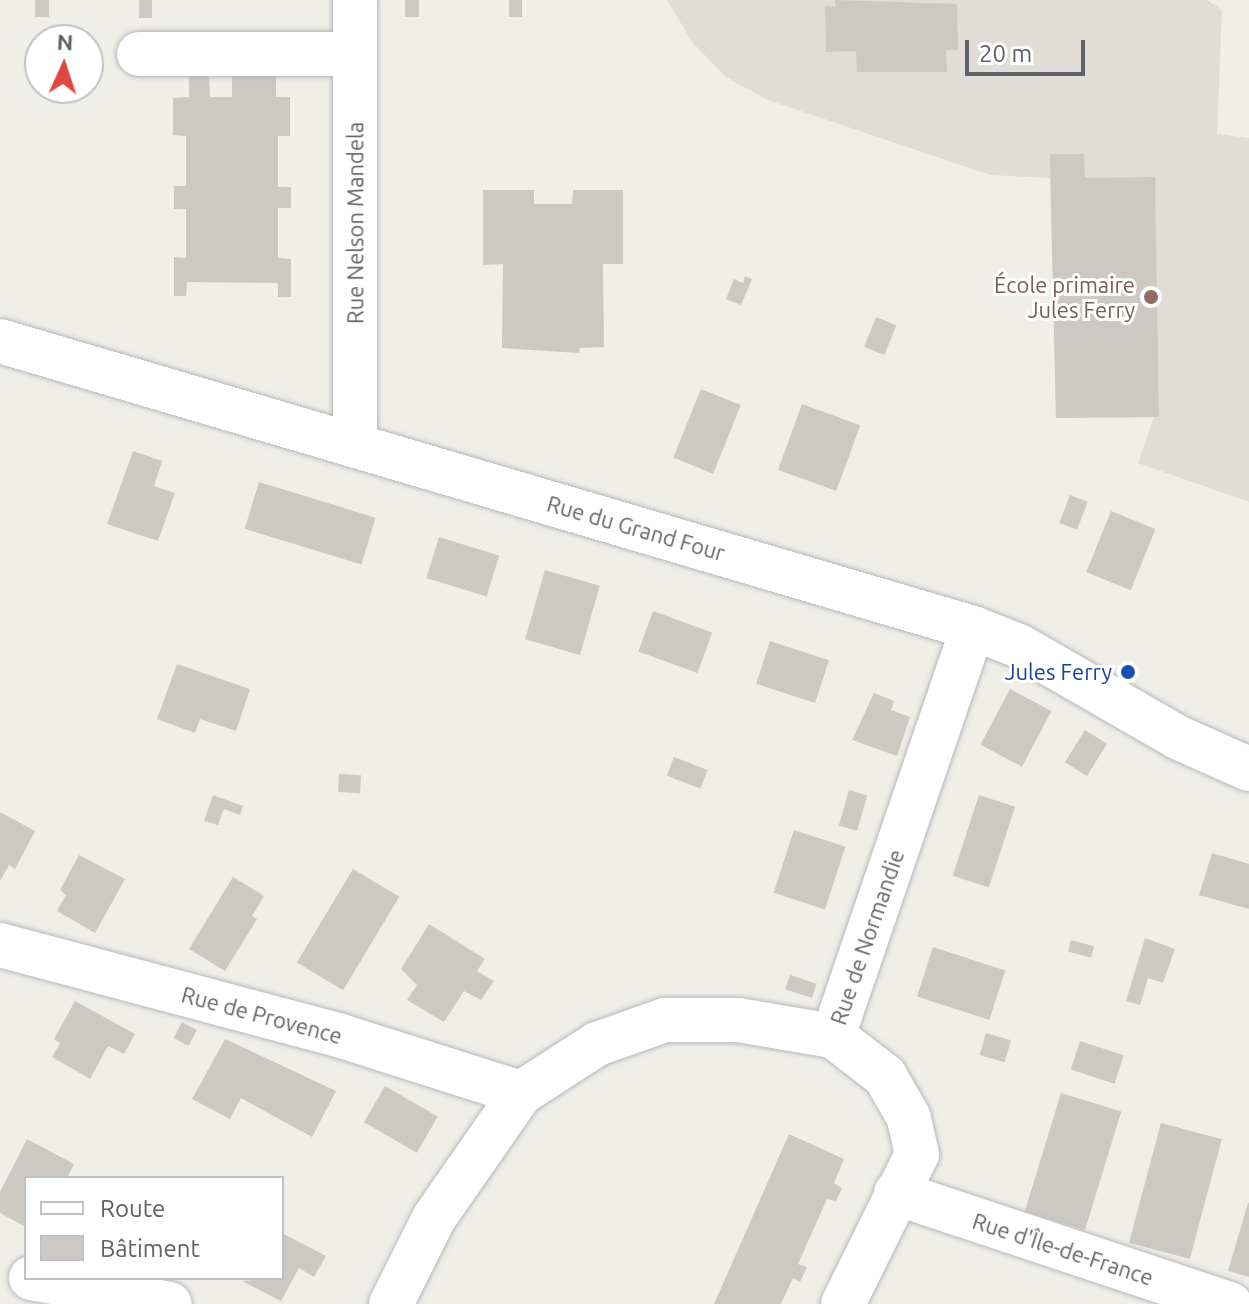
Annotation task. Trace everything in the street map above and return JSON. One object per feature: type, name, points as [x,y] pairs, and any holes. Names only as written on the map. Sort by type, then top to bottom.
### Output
[{"type":"street","name":"Rue Nelson Mandela","points":[[355,0],[355,446]]},
{"type":"street","points":[[139,54],[354,54]]},
{"type":"street","name":"Rue du Grand Four","points":[[0,341],[973,628],[1019,646],[1177,737],[1249,769]]},
{"type":"street","name":"Rue de Normandie","points":[[843,1304],[917,1154],[909,1118],[885,1076],[833,1036],[973,628]]},
{"type":"street","name":"Rue de Provence","points":[[0,945],[338,1035],[521,1093]]},
{"type":"street","points":[[391,1304],[434,1218],[521,1093],[597,1044],[665,1020],[738,1020],[833,1036]]},
{"type":"street","name":"Rue d'Île-de-France","points":[[896,1193],[1230,1304]]},
{"type":"street","points":[[0,1272],[24,1277]]},
{"type":"street","points":[[39,1280],[170,1304]]},
{"type":"shaded area","name":"École primaire Jules Ferry","points":[[667,0],[1207,0],[1222,10],[1217,134],[1249,138],[1249,502],[1138,463],[1154,417],[1056,418],[1050,178],[990,175],[768,100],[726,77],[692,42]]},
{"type":"building","points":[[35,0],[49,0],[49,17],[35,17]]},
{"type":"building","points":[[139,0],[152,0],[152,18],[139,18]]},
{"type":"building","points":[[405,0],[419,0],[419,17],[405,17]]},
{"type":"building","points":[[509,0],[522,0],[522,17],[509,17]]},
{"type":"building","points":[[835,0],[957,4],[958,50],[946,50],[947,72],[857,72],[856,51],[826,52],[825,6],[835,7]]},
{"type":"building","points":[[232,74],[276,74],[276,97],[290,97],[290,136],[278,136],[278,187],[291,187],[291,208],[278,208],[278,258],[291,259],[291,297],[278,297],[278,283],[187,282],[186,296],[174,296],[174,257],[186,258],[186,209],[174,209],[174,186],[186,186],[186,136],[173,135],[173,98],[189,97],[189,75],[209,75],[210,97],[232,97]]},
{"type":"building","points":[[1050,154],[1084,154],[1085,178],[1155,177],[1159,417],[1056,418]]},
{"type":"building","points":[[483,190],[534,190],[534,204],[572,204],[573,190],[623,190],[623,264],[603,264],[604,347],[580,348],[579,353],[502,348],[503,264],[483,265]]},
{"type":"building","points":[[745,276],[752,279],[741,305],[726,299],[734,279],[743,283]]},
{"type":"building","points":[[876,317],[896,325],[884,355],[864,347]]},
{"type":"building","points":[[701,389],[741,405],[713,474],[673,458]]},
{"type":"building","points":[[802,404],[860,425],[836,491],[778,470]]},
{"type":"building","points":[[133,451],[162,461],[154,486],[175,493],[158,541],[107,524]]},
{"type":"building","points":[[259,482],[376,518],[361,565],[245,529]]},
{"type":"building","points":[[1070,495],[1088,502],[1077,530],[1059,523]]},
{"type":"building","points":[[1111,511],[1156,529],[1131,590],[1086,572]]},
{"type":"building","points":[[439,537],[499,555],[487,597],[426,578]]},
{"type":"building","points":[[545,570],[600,586],[580,655],[525,639]]},
{"type":"building","points":[[653,611],[712,633],[697,673],[638,651]]},
{"type":"building","points":[[770,641],[829,660],[815,703],[756,684]]},
{"type":"building","points":[[177,664],[250,689],[236,731],[200,719],[195,733],[157,719]]},
{"type":"building","points":[[1010,689],[1051,711],[1022,767],[980,745]]},
{"type":"building","points":[[874,693],[894,701],[891,710],[910,717],[897,756],[852,740]]},
{"type":"building","points":[[1085,730],[1107,744],[1087,776],[1065,762]]},
{"type":"building","points":[[674,757],[708,770],[700,789],[667,776]]},
{"type":"building","points":[[339,774],[361,775],[360,793],[338,792]]},
{"type":"building","points":[[849,790],[867,795],[857,831],[839,826]]},
{"type":"building","points":[[213,795],[243,806],[240,815],[224,809],[218,825],[204,821]]},
{"type":"building","points":[[979,795],[1015,807],[989,888],[953,876]]},
{"type":"building","points":[[0,812],[35,831],[15,869],[9,865],[0,881]]},
{"type":"building","points":[[794,830],[845,847],[825,909],[774,893]]},
{"type":"building","points":[[1212,853],[1249,864],[1249,909],[1199,895]]},
{"type":"building","points":[[79,855],[125,879],[95,933],[57,911],[66,895],[60,890]]},
{"type":"building","points":[[353,869],[399,897],[343,990],[297,962]]},
{"type":"building","points":[[233,877],[264,896],[252,916],[257,919],[225,971],[189,949]]},
{"type":"building","points":[[429,924],[485,959],[477,971],[494,981],[481,1000],[464,991],[444,1022],[407,1000],[417,985],[401,969]]},
{"type":"building","points":[[1145,938],[1175,949],[1163,983],[1148,978],[1140,1005],[1126,1001]]},
{"type":"building","points":[[1071,940],[1094,946],[1091,958],[1068,952]]},
{"type":"building","points":[[933,947],[1005,970],[989,1020],[917,996]]},
{"type":"building","points":[[790,975],[817,984],[812,998],[785,989]]},
{"type":"building","points":[[75,1001],[135,1034],[124,1054],[108,1046],[90,1079],[52,1057],[60,1043],[54,1039]]},
{"type":"building","points":[[182,1022],[197,1030],[189,1046],[174,1038]]},
{"type":"building","points":[[986,1033],[1011,1040],[1005,1062],[980,1055]]},
{"type":"building","points":[[225,1039],[336,1091],[312,1137],[241,1098],[230,1119],[192,1099]]},
{"type":"building","points":[[1080,1041],[1124,1055],[1114,1084],[1071,1070]]},
{"type":"building","points":[[385,1086],[438,1116],[417,1153],[364,1122]]},
{"type":"building","points":[[1061,1093],[1121,1111],[1085,1230],[1025,1212]]},
{"type":"building","points":[[1161,1123],[1222,1139],[1190,1259],[1129,1243]]},
{"type":"building","points":[[789,1134],[844,1159],[834,1183],[842,1188],[836,1201],[827,1199],[798,1264],[807,1267],[800,1282],[793,1278],[781,1304],[714,1304]]},
{"type":"building","points":[[27,1139],[74,1164],[68,1176],[24,1176],[24,1226],[0,1213],[0,1192]]},
{"type":"building","points":[[1249,1203],[1249,1277],[1228,1271]]},
{"type":"building","points":[[284,1234],[326,1256],[314,1277],[299,1268],[281,1301],[242,1281],[284,1280]]},
{"type":"place","name":"École primaire Jules Ferry","points":[[1151,297]]},
{"type":"place","name":"Jules Ferry","points":[[1128,672]]}]
